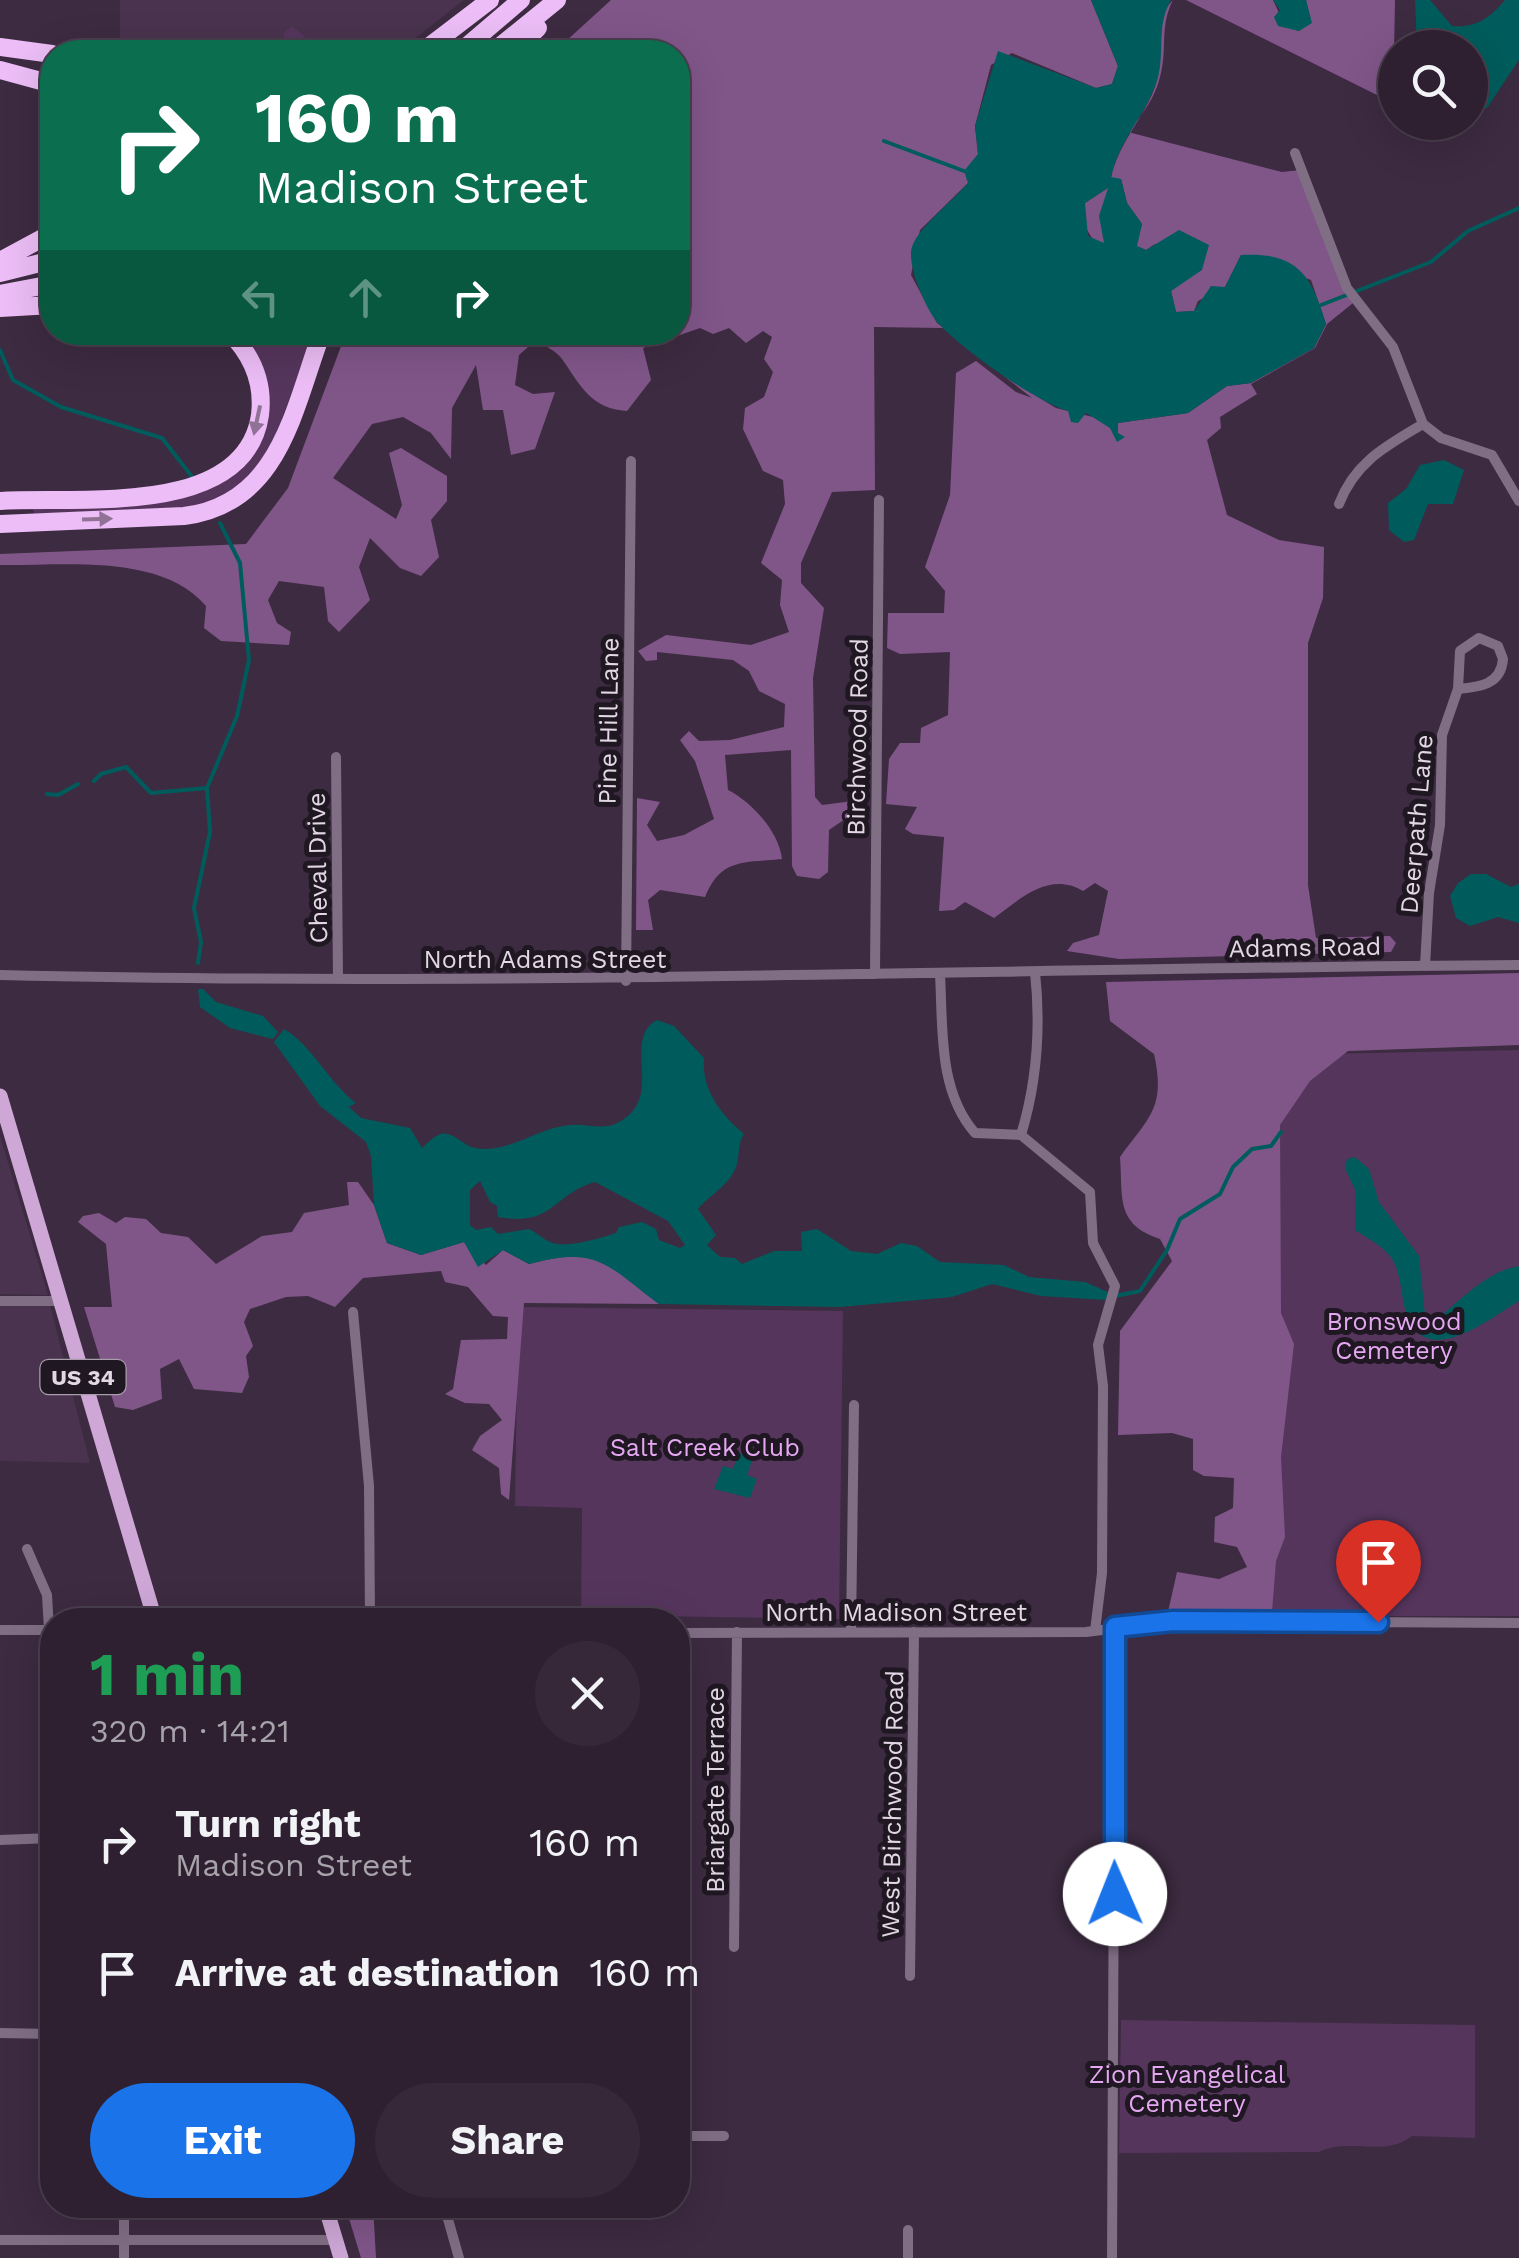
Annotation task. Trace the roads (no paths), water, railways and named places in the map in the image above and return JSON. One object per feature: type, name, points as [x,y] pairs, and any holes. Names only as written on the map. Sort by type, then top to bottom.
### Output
[{"type":"highway","points":[[438,40],[490,0]]},
{"type":"highway","points":[[474,40],[521,0]]},
{"type":"highway","points":[[508,40],[557,0]]},
{"type":"highway","points":[[526,40],[565,0]]},
{"type":"highway","points":[[0,47],[40,52]]},
{"type":"highway","points":[[0,70],[40,81]]},
{"type":"highway","points":[[0,261],[40,239]]},
{"type":"highway","points":[[0,273],[40,263]]},
{"type":"highway","points":[[0,294],[40,286]]},
{"type":"highway","points":[[0,308],[40,306]]},
{"type":"highway","points":[[0,500],[159,494],[208,484],[229,470],[253,437],[261,398],[254,366],[239,345]]},
{"type":"highway","points":[[0,524],[184,516],[213,512],[236,501],[272,464],[317,345]]},
{"type":"main road","name":"US 34","points":[[0,1096],[151,1608]]},
{"type":"main road","points":[[329,2218],[341,2258]]},
{"type":"street","points":[[1295,153],[1349,292],[1394,347],[1423,424],[1441,438],[1492,455],[1519,501]]},
{"type":"street","points":[[1339,504],[1347,482],[1368,457],[1423,424]]},
{"type":"street","name":"Pine Hill Lane","points":[[626,981],[631,461]]},
{"type":"street","name":"Birchwood Road","points":[[875,974],[879,500]]},
{"type":"street","name":"Deerpath Lane","points":[[1426,966],[1429,893],[1440,825],[1442,734],[1458,689],[1460,650],[1479,638],[1498,646],[1503,660],[1496,678],[1487,685],[1458,689]]},
{"type":"street","name":"Cheval Drive","points":[[336,757],[338,979]]},
{"type":"street","name":"Adams Road","points":[[1090,969],[1519,965]]},
{"type":"street","name":"North Adams Street","points":[[0,975],[626,981],[1090,969]]},
{"type":"street","points":[[1020,1135],[1032,1097],[1037,1044],[1035,972]]},
{"type":"street","points":[[940,974],[946,1065],[956,1111],[975,1134],[1020,1135],[1090,1192],[1093,1243],[1115,1286],[1098,1344],[1103,1386],[1102,1573],[1095,1631]]},
{"type":"street","points":[[0,1301],[61,1301]]},
{"type":"street","points":[[353,1312],[369,1486],[370,1608]]},
{"type":"street","points":[[851,1632],[854,1405]]},
{"type":"street","points":[[27,1550],[48,1608]]},
{"type":"street","name":"North Madison Street","points":[[690,1633],[1095,1631],[1173,1621],[1519,1622]]},
{"type":"street","points":[[1112,2258],[1115,1627]]},
{"type":"street","points":[[0,1630],[40,1630]]},
{"type":"street","name":"Briargate Terrace","points":[[734,1948],[736,1632]]},
{"type":"street","name":"West Birchwood Road","points":[[910,1976],[914,1632]]},
{"type":"street","points":[[0,1840],[40,1838]]},
{"type":"street","points":[[0,2034],[40,2034]]},
{"type":"street","points":[[690,2136],[724,2136]]},
{"type":"street","points":[[124,2218],[124,2258]]},
{"type":"street","points":[[448,2218],[460,2258]]},
{"type":"street","points":[[908,2230],[908,2258]]},
{"type":"street","points":[[0,2240],[335,2240]]},
{"type":"waterway","points":[[884,141],[964,171]]},
{"type":"waterway","points":[[1321,305],[1431,262],[1468,231],[1519,208]]},
{"type":"waterway","points":[[0,350],[13,380],[61,407],[162,438],[193,478]]},
{"type":"waterway","points":[[198,963],[201,942],[194,908],[210,832],[207,788],[237,716],[249,660],[240,563],[220,523]]},
{"type":"waterway","points":[[94,781],[101,774],[126,767],[151,793],[207,788]]},
{"type":"waterway","points":[[47,794],[58,795],[78,784]]},
{"type":"waterway","points":[[1115,1296],[1140,1291],[1167,1250],[1180,1219],[1220,1194],[1233,1167],[1252,1149],[1271,1146],[1281,1132]]},
{"type":"park label","name":"Bronswood Cemetery","points":[[1394,1336]]},
{"type":"park label","name":"Salt Creek Club","points":[[705,1447]]},
{"type":"park label","name":"Zion Evangelical Cemetery","points":[[1187,2088]]}]
